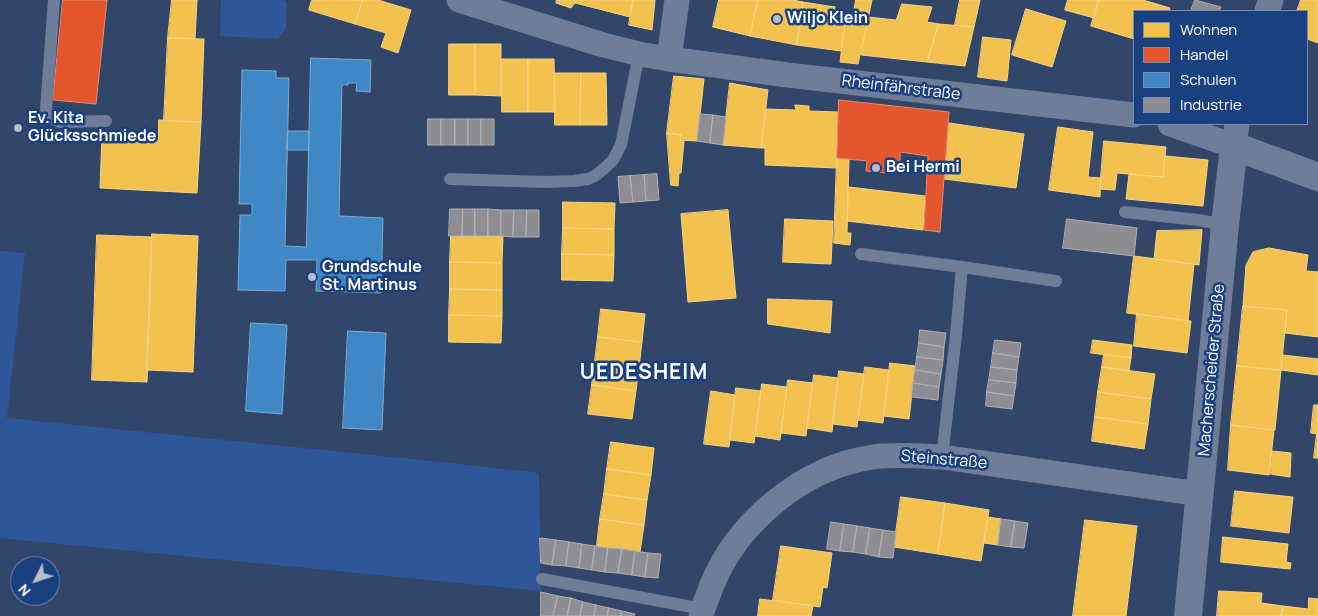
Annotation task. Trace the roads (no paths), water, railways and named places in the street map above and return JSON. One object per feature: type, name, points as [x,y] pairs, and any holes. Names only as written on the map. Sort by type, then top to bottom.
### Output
[{"type":"street","name":"Rheinfährstraße","points":[[459,0],[600,44],[668,59],[788,75],[1133,115]]},
{"type":"street","points":[[668,59],[677,0]]},
{"type":"street","points":[[1176,125],[1236,135],[1318,177]]},
{"type":"street","name":"Macherscheider Straße","points":[[1188,616],[1225,225],[1236,135]]},
{"type":"street","name":"Steinstraße","points":[[702,613],[716,575],[741,537],[758,517],[776,501],[798,486],[820,473],[846,464],[872,458],[905,455],[942,456],[1200,494]]},
{"type":"lane","points":[[54,0],[46,109],[52,119],[60,122],[106,121]]},
{"type":"lane","points":[[450,179],[546,182],[574,181],[595,176],[613,160],[621,145],[639,54]]},
{"type":"lane","points":[[1125,212],[1225,225]]},
{"type":"lane","points":[[862,254],[1056,281]]},
{"type":"lane","points":[[942,456],[962,267]]},
{"type":"lane","points":[[542,579],[702,613]]},
{"type":"place","name":"Wiljo Klein","points":[[777,19]]},
{"type":"place","name":"Ev. Kita Glücksschmiede","points":[[18,128]]},
{"type":"place","name":"Bei Hermi","points":[[876,168]]},
{"type":"place","name":"Grundschule St. Martinus","points":[[312,277]]},
{"type":"district","name":"UEDESHEIM","points":[[644,373]]}]
